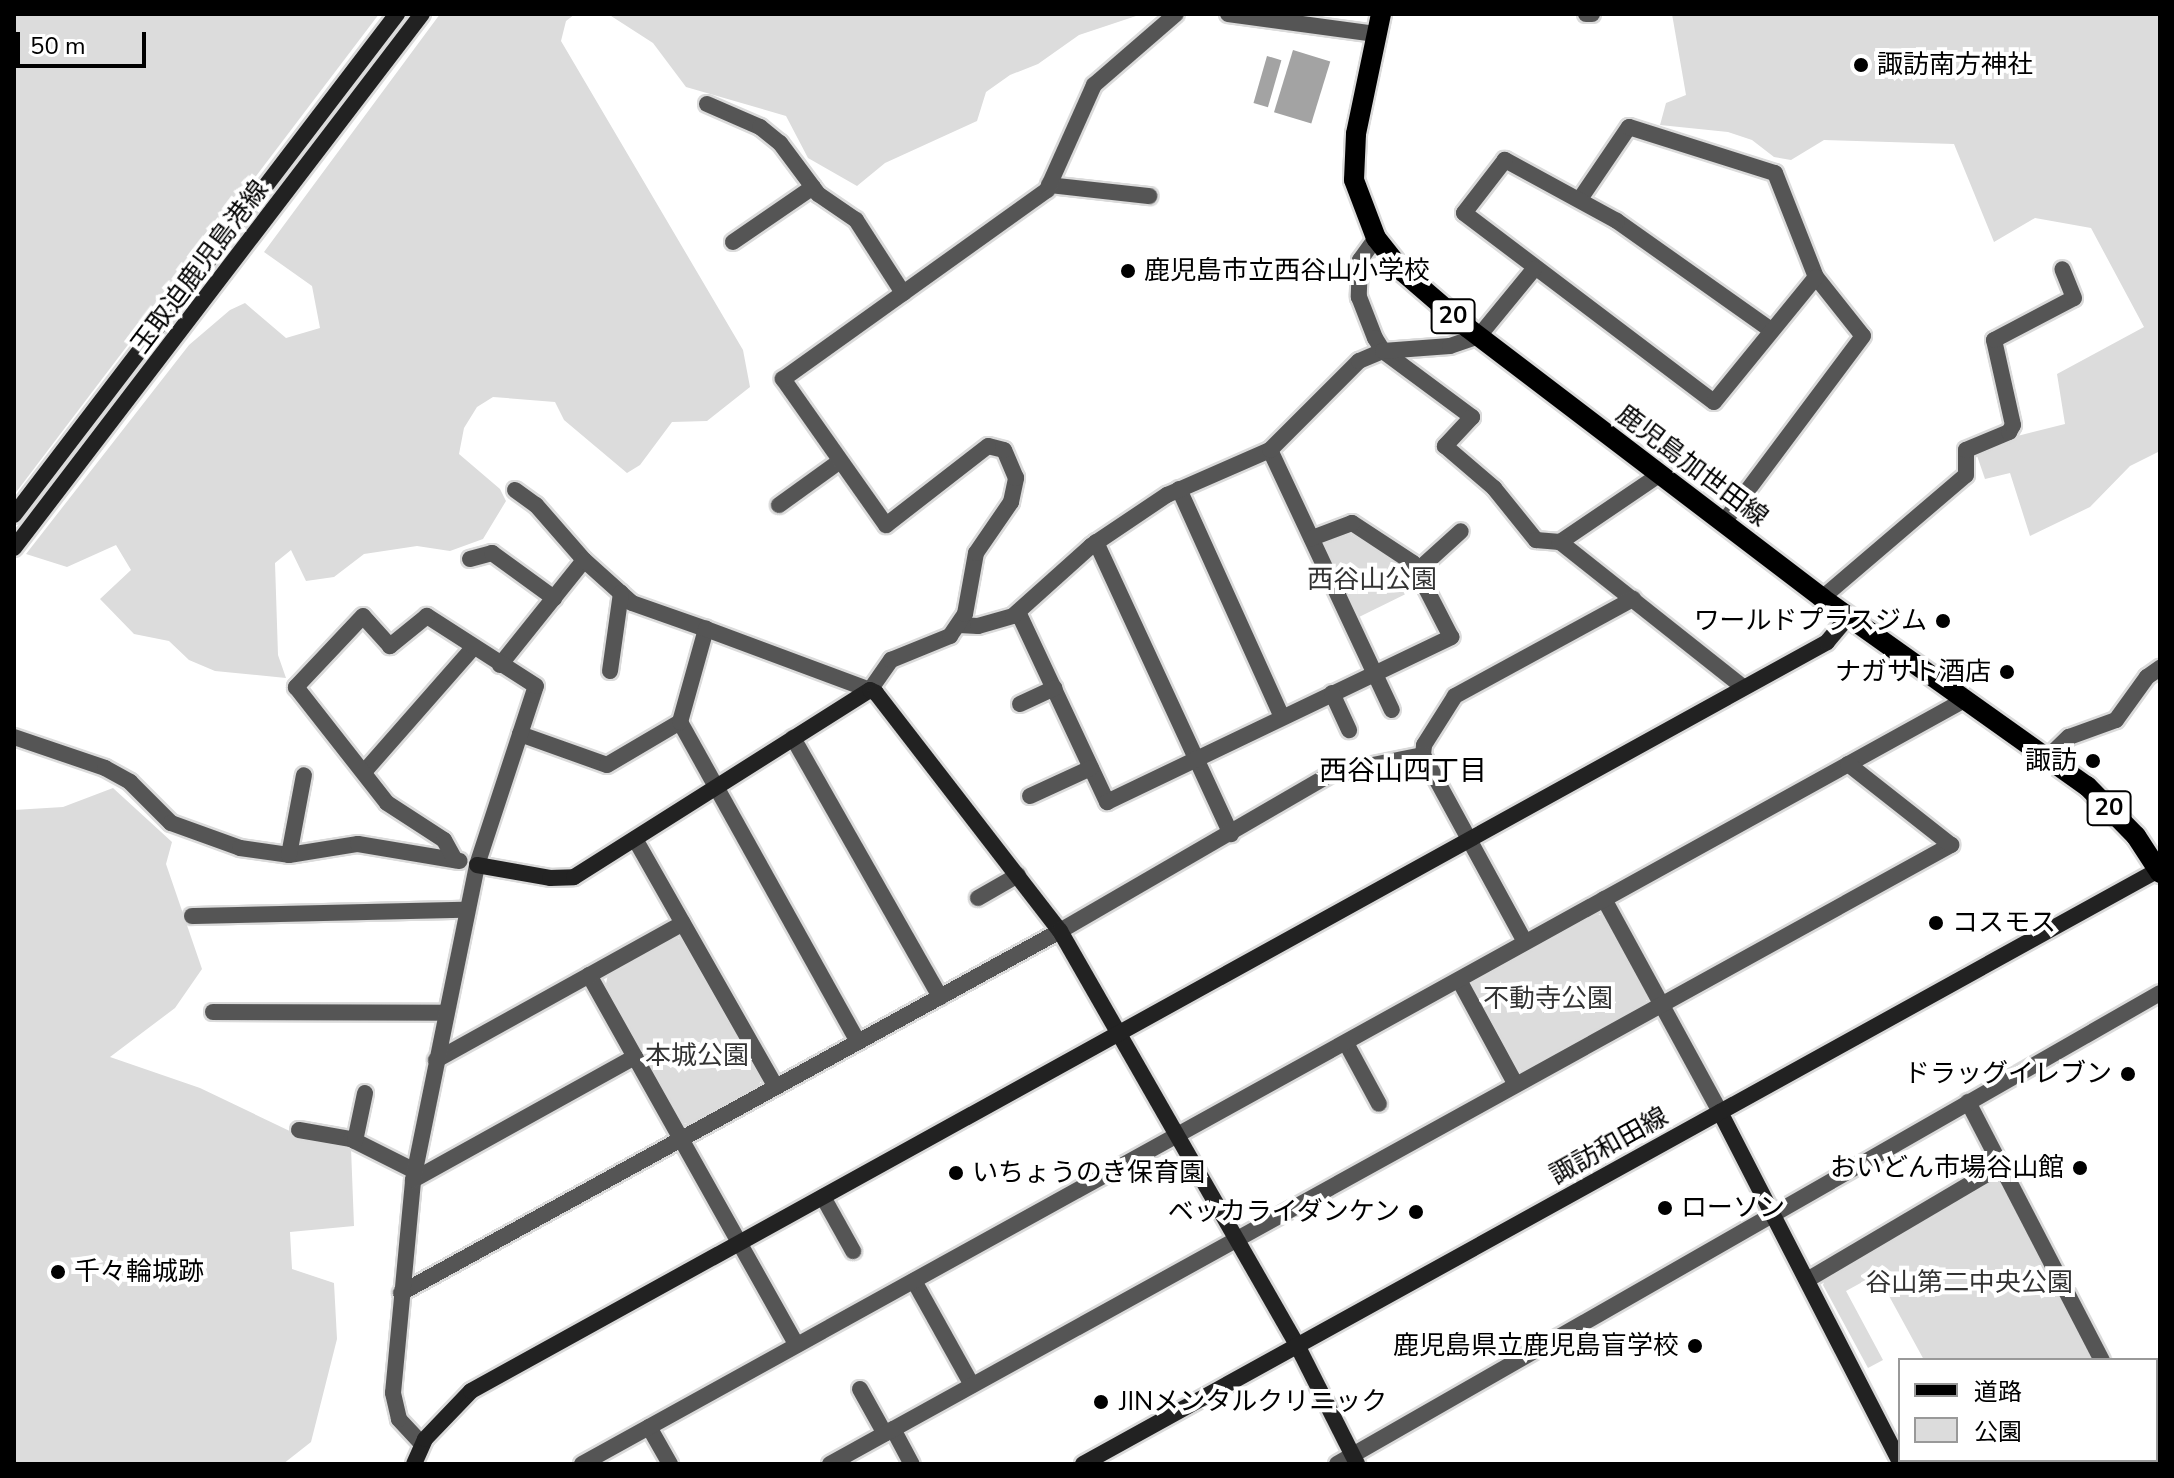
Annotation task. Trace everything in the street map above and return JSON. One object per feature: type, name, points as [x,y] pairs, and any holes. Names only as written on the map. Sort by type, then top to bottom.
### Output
[{"type":"main road","name":"鹿児島加世田線","points":[[1378,24],[1354,156],[1362,211],[1376,238],[1414,284],[1822,598],[2048,757],[2118,816],[2159,872]]},
{"type":"street","name":"玉取迫鹿児島港線","points":[[14,515],[397,14]]},
{"type":"street","name":"玉取迫鹿児島港線","points":[[14,548],[422,14]]},
{"type":"street","points":[[14,737],[52,745],[116,773],[171,823],[240,848],[289,855],[346,843],[569,879],[635,839],[870,690],[891,660],[946,639],[959,625],[976,553],[1011,502],[1016,478],[1004,450],[988,446],[886,525],[783,379],[1049,185],[1094,85],[1176,14]]},
{"type":"street","points":[[1228,14],[1378,24]]},
{"type":"street","points":[[1586,14],[1592,14]]},
{"type":"street","points":[[707,104],[760,127],[780,143],[813,187],[856,220],[903,293]]},
{"type":"street","points":[[1580,199],[1629,127],[1775,173],[1816,277],[1863,336],[1723,523]]},
{"type":"street","points":[[1771,330],[1580,199],[1505,160],[1464,213],[1534,269],[1714,402],[1816,277]]},
{"type":"street","points":[[1049,185],[1149,196]]},
{"type":"street","points":[[733,242],[813,187]]},
{"type":"street","points":[[1376,238],[1360,260],[1359,297],[1383,351],[1472,417],[1445,446],[1494,488],[1536,540],[1560,542],[1743,687]]},
{"type":"street","points":[[959,625],[991,624],[1018,612],[1096,542],[1179,489],[1270,450],[1324,402],[1347,369],[1383,351],[1450,346],[1479,336],[1534,269]]},
{"type":"street","points":[[1822,598],[1966,475],[1966,450],[2009,432],[2013,425],[1994,340],[2074,298],[2062,269]]},
{"type":"street","points":[[1270,450],[1392,710]]},
{"type":"street","points":[[779,505],[840,461]]},
{"type":"street","points":[[1560,542],[1659,475]]},
{"type":"street","points":[[1179,489],[1282,717]]},
{"type":"street","points":[[515,490],[536,505],[584,560],[632,603],[870,690],[888,705],[1060,931],[1297,1345],[1355,1460]]},
{"type":"street","points":[[1018,612],[1107,802],[1451,637],[1413,563],[1352,523],[1312,538]]},
{"type":"street","points":[[1417,571],[1461,531]]},
{"type":"street","points":[[1096,542],[1231,834]]},
{"type":"street","points":[[470,559],[492,553],[554,598]]},
{"type":"street","points":[[500,665],[584,560]]},
{"type":"street","points":[[610,671],[621,593]]},
{"type":"street","points":[[1423,755],[1455,696],[1633,599]]},
{"type":"street","points":[[422,1444],[394,1408],[401,1293],[414,1176],[477,865],[536,686],[427,616],[390,646],[363,616],[296,687],[387,803],[444,840],[455,860]]},
{"type":"street","points":[[414,1464],[422,1444],[445,1413],[471,1391],[1827,642],[1848,617]]},
{"type":"street","points":[[520,734],[607,765],[680,722],[706,629]]},
{"type":"street","points":[[364,772],[473,648]]},
{"type":"street","points":[[2048,757],[2069,737],[2116,720],[2147,677],[2160,668]]},
{"type":"street","points":[[1020,704],[1054,688]]},
{"type":"street","points":[[1332,693],[1349,730]]},
{"type":"street","points":[[582,1464],[1966,699]]},
{"type":"street","points":[[680,722],[858,1042]]},
{"type":"street","points":[[793,738],[940,997]]},
{"type":"street","points":[[401,1293],[1060,931],[1333,773],[1423,755]]},
{"type":"street","points":[[1423,755],[1525,942]]},
{"type":"street","points":[[830,1464],[1951,845],[1848,764]]},
{"type":"street","points":[[1030,796],[1091,768]]},
{"type":"street","points":[[289,855],[304,775]]},
{"type":"street","points":[[635,839],[776,1087]]},
{"type":"street","name":"諏訪和田線","points":[[1083,1464],[2159,872]]},
{"type":"street","points":[[978,898],[1018,875]]},
{"type":"street","points":[[1604,899],[1774,1214],[1898,1458]]},
{"type":"street","points":[[192,916],[466,910]]},
{"type":"street","points":[[436,1060],[683,923]]},
{"type":"street","points":[[589,975],[797,1345]]},
{"type":"street","points":[[1459,980],[1516,1085]]},
{"type":"street","points":[[1337,1464],[1355,1460],[1774,1214],[2160,993]]},
{"type":"street","points":[[213,1012],[446,1013]]},
{"type":"street","points":[[1346,1043],[1379,1104]]},
{"type":"street","points":[[414,1176],[635,1057]]},
{"type":"street","points":[[355,1141],[365,1093]]},
{"type":"street","points":[[1968,1102],[2101,1358]]},
{"type":"street","points":[[299,1130],[355,1141],[414,1176]]},
{"type":"street","points":[[1807,1280],[2002,1165]]},
{"type":"street","points":[[823,1197],[853,1251]]},
{"type":"street","points":[[914,1281],[972,1385]]},
{"type":"street","points":[[860,1389],[912,1464]]},
{"type":"street","points":[[649,1427],[670,1464]]},
{"type":"green space","points":[[14,14],[379,14],[14,495]]},
{"type":"green space","points":[[440,14],[575,14],[566,21],[561,41],[743,350],[750,387],[707,421],[672,422],[640,465],[627,473],[564,420],[555,402],[493,397],[477,407],[464,428],[459,454],[500,489],[506,501],[483,539],[450,551],[417,546],[364,554],[334,577],[306,581],[291,550],[275,563],[278,655],[286,678],[215,671],[189,660],[169,641],[134,634],[100,599],[131,570],[116,545],[67,567],[26,554],[189,345],[230,310],[245,303],[286,338],[320,328],[312,286],[264,252]]},
{"type":"green space","points":[[608,14],[1142,14],[1079,35],[1038,64],[1010,75],[986,92],[977,121],[885,163],[857,186],[808,158],[786,116],[686,87],[653,43]]},
{"type":"green space","points":[[1672,14],[2160,14],[2160,451],[2130,466],[2090,507],[2030,536],[2010,473],[1985,479],[1974,447],[2065,424],[2057,374],[2144,327],[2091,228],[2035,218],[1994,242],[1954,144],[1824,140],[1791,160],[1774,157],[1752,140],[1728,132],[1660,125],[1666,103],[1686,95]]},
{"type":"green space","name":"西谷山公園","points":[[1348,533],[1409,571],[1418,588],[1359,617],[1325,544]]},
{"type":"green space","points":[[113,788],[172,842],[166,864],[202,969],[175,1008],[110,1057],[200,1088],[296,1134],[351,1148],[354,1226],[290,1232],[292,1269],[334,1283],[337,1339],[311,1442],[283,1464],[14,1464],[14,810],[63,807]]},
{"type":"green space","name":"不動寺公園","points":[[1595,913],[1603,916],[1648,998],[1644,1005],[1526,1071],[1516,1069],[1472,988],[1474,979]]},
{"type":"green space","name":"本城公園","points":[[674,937],[684,940],[762,1079],[758,1087],[693,1125],[682,1123],[606,984],[608,974]]},
{"type":"green space","name":"谷山第二中央公園","points":[[1994,1177],[2004,1183],[2092,1358],[1923,1358],[1877,1274],[1846,1291],[1883,1360],[1868,1368],[1823,1285],[1827,1274]]},
{"type":"green space","points":[[1915,1462],[2144,1462],[2144,1464]]},
{"type":"shaded area","points":[[1293,50],[1330,61],[1311,124],[1274,112]]},
{"type":"shaded area","points":[[1267,56],[1281,60],[1268,107],[1253,103]]},
{"type":"place","name":"諏訪南方神社","points":[[1861,65]]},
{"type":"place","name":"鹿児島市立西谷山小学校","points":[[1128,271]]},
{"type":"place","name":"ワールドプラスジム","points":[[1943,621]]},
{"type":"place","name":"ナガサト酒店","points":[[2007,672]]},
{"type":"place","name":"諏訪","points":[[2093,761]]},
{"type":"place","name":"コスモス","points":[[1936,923]]},
{"type":"place","name":"ドラッグイレブン","points":[[2128,1074]]},
{"type":"place","name":"おいどん市場谷山館","points":[[2080,1168]]},
{"type":"place","name":"いちょうのき保育園","points":[[956,1173]]},
{"type":"place","name":"ローソン","points":[[1665,1208]]},
{"type":"place","name":"ベッカライダンケン","points":[[1416,1212]]},
{"type":"place","name":"千々輪城跡","points":[[58,1272]]},
{"type":"place","name":"鹿児島県立鹿児島盲学校","points":[[1695,1346]]},
{"type":"place","name":"JINメンタルクリニック","points":[[1101,1402]]},
{"type":"district","name":"西谷山四丁目","points":[[1403,771]]}]
